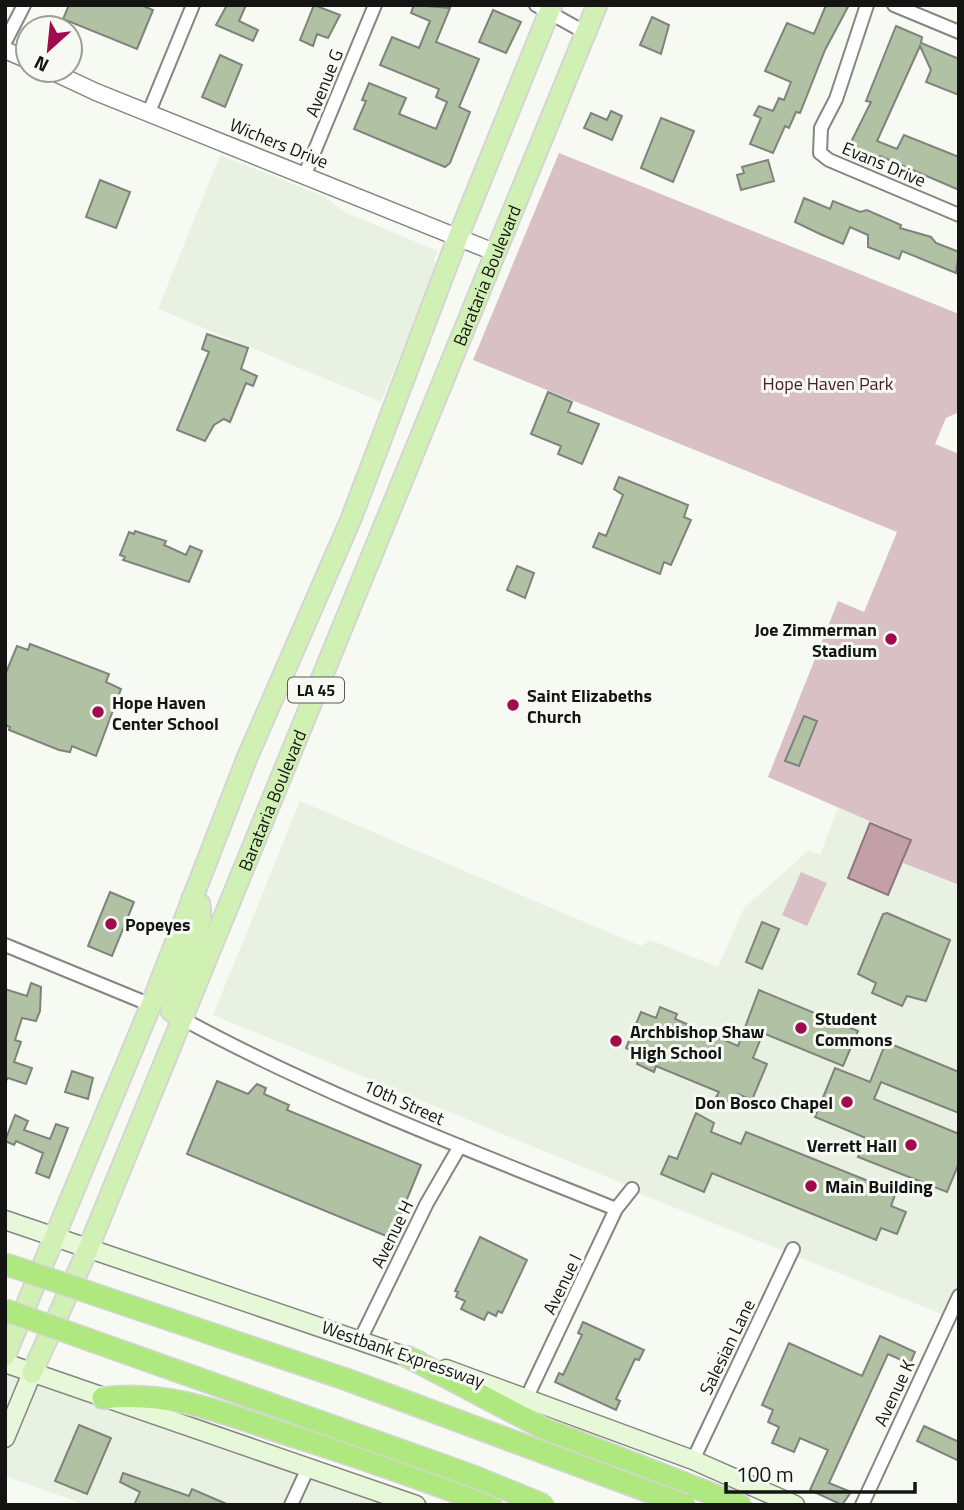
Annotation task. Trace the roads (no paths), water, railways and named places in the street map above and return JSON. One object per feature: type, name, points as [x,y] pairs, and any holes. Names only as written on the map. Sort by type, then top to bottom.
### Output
[{"type":"highway","points":[[5,1264],[348,1380],[685,1505]]},
{"type":"highway","points":[[5,1310],[470,1475],[544,1505]]},
{"type":"highway","points":[[408,1357],[545,1429],[740,1505]]},
{"type":"highway","points":[[103,1398],[138,1394],[211,1409],[396,1469],[491,1505]]},
{"type":"main road","name":"Barataria Boulevard","points":[[5,1438],[88,1249],[597,5]]},
{"type":"main road","name":"Barataria Boulevard","points":[[5,1356],[151,1005],[247,758],[351,519],[546,7]]},
{"type":"main road","points":[[181,1018],[171,1010],[171,1005],[201,921],[200,904],[192,898]]},
{"type":"main road","points":[[135,1132],[130,1119],[164,1025],[151,1005]]},
{"type":"main road","name":"Westbank Expressway","points":[[5,1220],[527,1397],[693,1460],[795,1505]]},
{"type":"main road","points":[[5,1363],[416,1505]]},
{"type":"street","points":[[5,42],[24,5]]},
{"type":"street","points":[[149,112],[193,5]]},
{"type":"street","name":"Avenue G","points":[[305,174],[375,5]]},
{"type":"street","name":"Evans Drive","points":[[867,5],[836,99],[821,128],[820,153],[829,160],[959,215]]},
{"type":"street","points":[[894,5],[959,32]]},
{"type":"street","points":[[546,7],[586,33]]},
{"type":"street","name":"Wichers Drive","points":[[82,84],[494,252]]},
{"type":"street","points":[[5,945],[151,1005]]},
{"type":"street","name":"10th Street","points":[[181,1018],[228,1044],[460,1146],[616,1209]]},
{"type":"street","name":"Avenue H","points":[[360,1340],[427,1203],[460,1146]]},
{"type":"street","name":"Avenue I","points":[[527,1397],[616,1209],[632,1189]]},
{"type":"street","name":"Salesian Lane","points":[[693,1460],[793,1250]]},
{"type":"street","name":"Avenue K","points":[[862,1505],[959,1296]]},
{"type":"street","points":[[291,1505],[308,1468]]},
{"type":"place","name":"Joe Zimmerman Stadium","points":[[891,639]]},
{"type":"place","name":"Saint Elizabeths Church","points":[[513,705]]},
{"type":"place","name":"Hope Haven Center School","points":[[98,712]]},
{"type":"place","name":"Popeyes","points":[[111,924]]},
{"type":"place","name":"Student Commons","points":[[801,1028]]},
{"type":"place","name":"Archbishop Shaw High School","points":[[616,1041]]},
{"type":"place","name":"Don Bosco Chapel","points":[[847,1102]]},
{"type":"place","name":"Verrett Hall","points":[[911,1145]]},
{"type":"place","name":"Main Building","points":[[811,1186]]},
{"type":"park label","name":"Hope Haven Park","points":[[828,383]]}]
